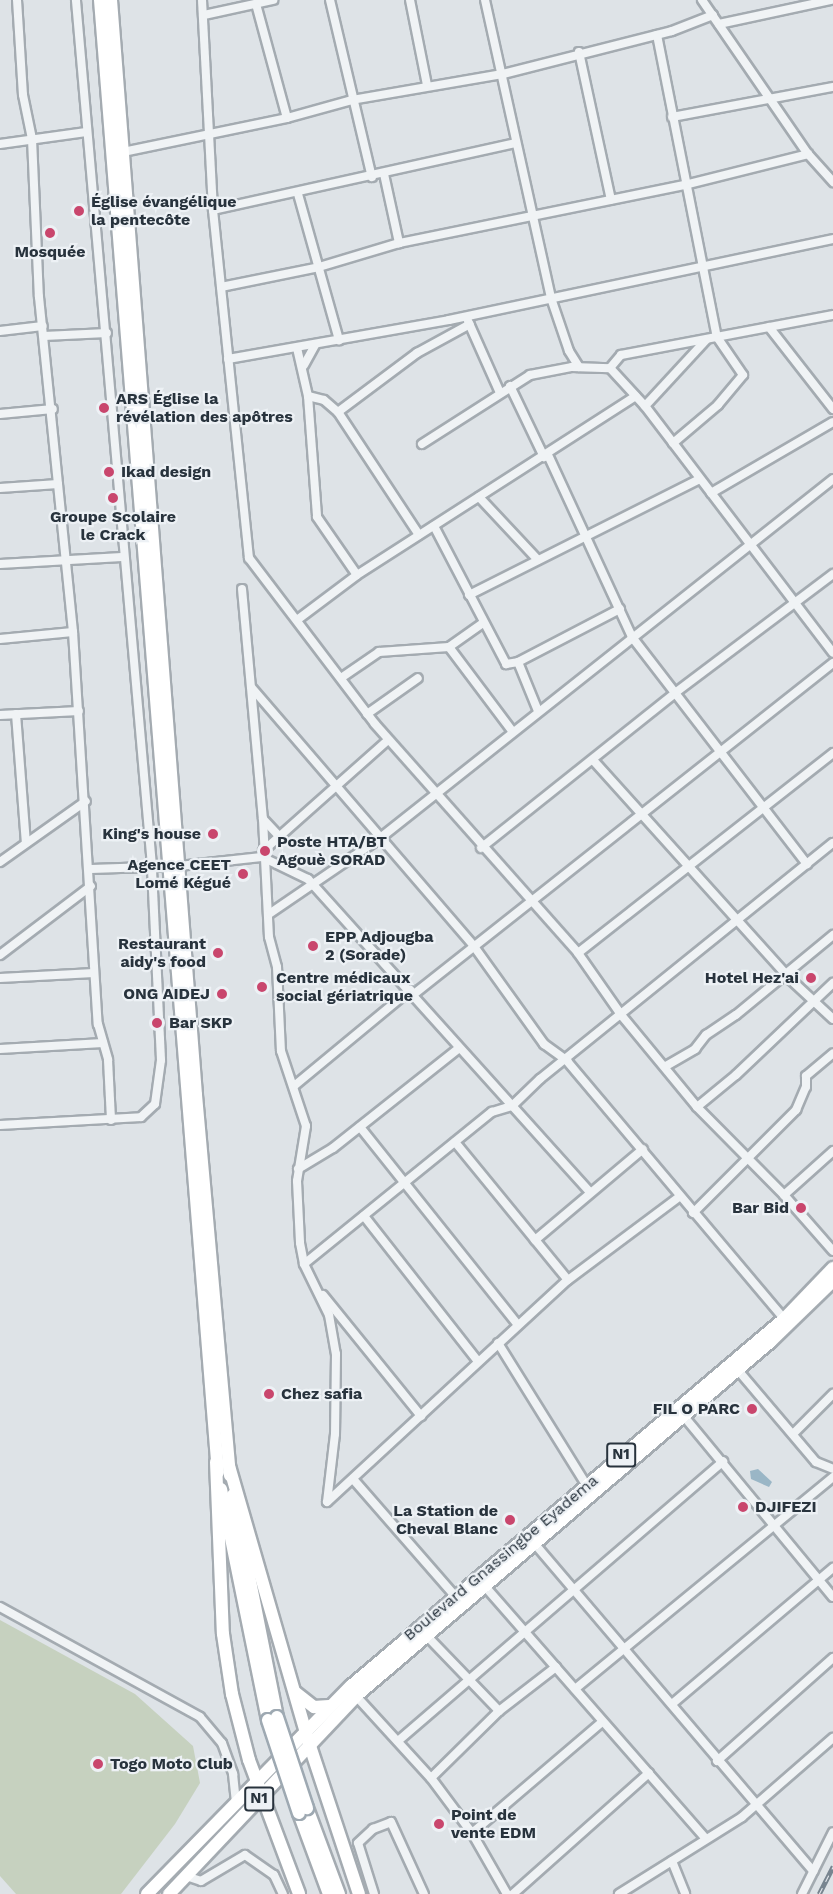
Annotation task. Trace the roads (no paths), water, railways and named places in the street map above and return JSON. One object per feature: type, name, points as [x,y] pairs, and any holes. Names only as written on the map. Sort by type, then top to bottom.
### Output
[{"type":"main road","points":[[100,0],[174,866],[229,1466],[273,1719]]},
{"type":"main road","points":[[111,0],[216,1462],[226,1658],[237,1718],[262,1796],[299,1894]]},
{"type":"main road","name":"Boulevard Gnassingbe Eyadema","points":[[186,1876],[216,1844],[241,1809],[257,1781],[329,1706],[456,1597],[481,1582],[534,1543],[784,1319],[833,1268]]},
{"type":"main road","name":"Boulevard Gnassingbe Eyadema","points":[[147,1894],[206,1834],[262,1796],[309,1743],[356,1696],[587,1486],[680,1411],[737,1369],[833,1281]]},
{"type":"main road","points":[[216,1462],[273,1719],[329,1894]]},
{"type":"main road","points":[[229,1466],[309,1743],[358,1894]]},
{"type":"main road","points":[[295,1691],[307,1704],[329,1706]]},
{"type":"main road","points":[[241,1809],[261,1817],[275,1830]]},
{"type":"main road","points":[[303,1810],[339,1894]]},
{"type":"main road","name":"N1","points":[[169,1894],[186,1876]]},
{"type":"street","points":[[17,0],[23,96],[32,139],[43,326],[53,409],[73,632],[91,868],[94,973],[103,1043],[109,1070],[111,1120]]},
{"type":"street","points":[[0,1125],[111,1120],[148,1115],[158,1089],[161,1060],[152,866],[122,557],[107,333],[86,132],[76,0]]},
{"type":"street","points":[[202,0],[213,210],[249,558],[388,740],[481,848],[578,953],[622,1016],[666,1066],[697,1107],[747,1161],[784,1195],[833,1251]]},
{"type":"street","points":[[204,15],[273,0]]},
{"type":"street","points":[[330,0],[372,177]]},
{"type":"street","points":[[410,0],[427,85]]},
{"type":"street","points":[[485,0],[551,298],[579,367]]},
{"type":"street","points":[[702,0],[808,154],[833,182]]},
{"type":"street","points":[[720,24],[831,0]]},
{"type":"street","points":[[256,4],[287,118]]},
{"type":"street","points":[[123,152],[208,136],[352,100],[427,85],[502,74],[579,52],[657,35],[713,15]]},
{"type":"street","points":[[657,35],[717,337],[743,377],[718,405],[674,443]]},
{"type":"street","points":[[579,52],[611,200]]},
{"type":"street","points":[[672,117],[833,87]]},
{"type":"street","points":[[0,144],[86,132]]},
{"type":"street","points":[[213,210],[298,194],[516,143]]},
{"type":"street","points":[[221,287],[319,267],[399,243],[685,185],[808,154]]},
{"type":"street","points":[[384,174],[399,243]]},
{"type":"street","points":[[298,194],[339,340]]},
{"type":"street","points":[[228,359],[468,320],[551,298],[833,238]]},
{"type":"street","points":[[610,368],[621,354],[833,315]]},
{"type":"street","points":[[468,320],[500,393]]},
{"type":"street","points":[[338,412],[417,353],[468,320]]},
{"type":"street","points":[[0,331],[43,326]]},
{"type":"street","points":[[769,327],[833,409]]},
{"type":"street","points":[[44,336],[107,333]]},
{"type":"street","points":[[645,406],[706,340]]},
{"type":"street","points":[[303,365],[315,345]]},
{"type":"street","points":[[297,348],[303,365],[308,396],[317,517],[357,575]]},
{"type":"street","points":[[422,444],[510,386],[536,373],[579,367],[610,368],[645,406],[674,443],[833,653]]},
{"type":"street","points":[[510,386],[586,536],[632,637],[807,864]]},
{"type":"street","points":[[308,396],[324,400],[338,412],[419,535]]},
{"type":"street","points":[[297,620],[357,575],[546,456],[636,396]]},
{"type":"street","points":[[0,414],[53,409]]},
{"type":"street","points":[[711,493],[833,422]]},
{"type":"street","points":[[269,915],[379,839],[435,792],[833,478]]},
{"type":"street","points":[[469,595],[700,479]]},
{"type":"street","points":[[0,488],[58,484]]},
{"type":"street","points":[[479,497],[538,560]]},
{"type":"street","points":[[434,526],[501,660],[506,664],[518,662],[620,609]]},
{"type":"street","points":[[0,564],[122,557]]},
{"type":"street","points":[[481,848],[675,693],[833,574]]},
{"type":"street","points":[[242,589],[263,819],[263,854],[269,915],[268,938],[277,968],[281,1051],[306,1126],[298,1169],[298,1226],[304,1264],[329,1315],[336,1353],[335,1434],[327,1502],[517,1324],[568,1280],[679,1197]]},
{"type":"street","points":[[341,678],[379,652],[448,647],[483,623]]},
{"type":"street","points":[[0,639],[73,632]]},
{"type":"street","points":[[448,647],[512,731]]},
{"type":"street","points":[[518,662],[538,711]]},
{"type":"street","points":[[294,1086],[719,750],[833,663]]},
{"type":"street","points":[[367,714],[418,678]]},
{"type":"street","points":[[251,687],[379,839],[473,945],[544,1044],[567,1061],[643,1149],[679,1197],[784,1319]]},
{"type":"street","points":[[0,716],[79,711]]},
{"type":"street","points":[[16,714],[26,843]]},
{"type":"street","points":[[263,854],[279,836],[336,789],[388,740]]},
{"type":"street","points":[[578,953],[833,753]]},
{"type":"street","points":[[593,760],[785,972],[833,1019]]},
{"type":"street","points":[[0,862],[86,801]]},
{"type":"street","points":[[263,819],[279,836]]},
{"type":"street","points":[[304,1264],[492,1112],[512,1106],[833,843]]},
{"type":"street","points":[[91,868],[174,866],[263,854],[315,885],[590,1192]]},
{"type":"street","points":[[0,955],[91,886]]},
{"type":"street","points":[[666,1066],[695,1049],[706,1035],[736,1015],[785,972],[833,935]]},
{"type":"street","points":[[0,978],[94,973]]},
{"type":"street","points":[[697,1107],[736,1075],[833,982]]},
{"type":"street","points":[[0,1049],[103,1043]]},
{"type":"street","points":[[298,1169],[360,1127],[459,1048]]},
{"type":"street","points":[[693,1213],[796,1110],[806,1087],[806,1076],[833,1053]]},
{"type":"street","points":[[360,1127],[517,1324]]},
{"type":"street","points":[[455,1142],[568,1280]]},
{"type":"street","points":[[535,1239],[643,1149]]},
{"type":"street","points":[[784,1195],[833,1151]]},
{"type":"street","points":[[364,1216],[477,1360]]},
{"type":"street","points":[[314,1285],[421,1416]]},
{"type":"street","points":[[498,1343],[587,1486]]},
{"type":"street","points":[[737,1369],[816,1462],[833,1469]]},
{"type":"street","points":[[793,1434],[833,1394]]},
{"type":"street","points":[[680,1411],[776,1524],[833,1597]]},
{"type":"street","points":[[398,1742],[468,1679],[723,1461]]},
{"type":"street","points":[[575,1689],[833,1477]]},
{"type":"street","points":[[353,1479],[456,1597]]},
{"type":"street","points":[[534,1543],[672,1704],[755,1807],[813,1871]]},
{"type":"street","points":[[672,1704],[833,1568]]},
{"type":"street","points":[[481,1582],[705,1839]]},
{"type":"street","points":[[0,1607],[200,1717],[222,1743],[233,1774],[241,1809]]},
{"type":"street","points":[[425,1634],[499,1711]]},
{"type":"street","points":[[717,1761],[833,1658]]},
{"type":"street","points":[[431,1778],[499,1711],[556,1667]]},
{"type":"street","points":[[356,1696],[431,1778],[472,1833],[507,1894]]},
{"type":"street","points":[[472,1833],[602,1722]]},
{"type":"street","points":[[619,1894],[755,1807],[833,1738]]},
{"type":"street","points":[[513,1894],[649,1773]]},
{"type":"street","points":[[374,1894],[358,1843],[373,1829],[391,1822],[424,1894]]},
{"type":"street","points":[[802,1894],[813,1871],[829,1848],[833,1832]]},
{"type":"street","points":[[186,1876],[201,1881],[245,1855],[274,1875],[283,1894]]},
{"type":"street","points":[[672,1861],[685,1894]]},
{"type":"water","points":[[758,1469],[772,1482],[769,1487],[751,1479],[750,1471]]},
{"type":"railway","points":[[819,1894],[833,1866]]},
{"type":"place","name":"Église évangélique la pentecôte","points":[[79,211]]},
{"type":"place","name":"Mosquée","points":[[50,233]]},
{"type":"place","name":"ARS Église la révélation des apôtres","points":[[104,408]]},
{"type":"place","name":"Ikad design","points":[[109,472]]},
{"type":"place","name":"Groupe Scolaire le Crack","points":[[113,498]]},
{"type":"place","name":"King's house","points":[[213,834]]},
{"type":"place","name":"Poste HTA/BT Agouè SORAD","points":[[265,851]]},
{"type":"place","name":"Agence CEET Lomé Kégué","points":[[243,874]]},
{"type":"place","name":"EPP Adjougba 2 (Sorade)","points":[[313,946]]},
{"type":"place","name":"Restaurant aidy's food","points":[[218,953]]},
{"type":"place","name":"Hotel Hez'ai","points":[[811,978]]},
{"type":"place","name":"Centre médicaux social gériatrique","points":[[262,987]]},
{"type":"place","name":"ONG AIDEJ","points":[[222,994]]},
{"type":"place","name":"Bar SKP","points":[[157,1023]]},
{"type":"place","name":"Bar Bid","points":[[801,1208]]},
{"type":"place","name":"Chez safia","points":[[269,1394]]},
{"type":"place","name":"FIL O PARC","points":[[752,1409]]},
{"type":"place","name":"DJIFEZI","points":[[743,1507]]},
{"type":"place","name":"La Station de Cheval Blanc","points":[[510,1520]]},
{"type":"place","name":"Togo Moto Club","points":[[98,1764]]},
{"type":"place","name":"Point de vente EDM","points":[[439,1824]]}]
